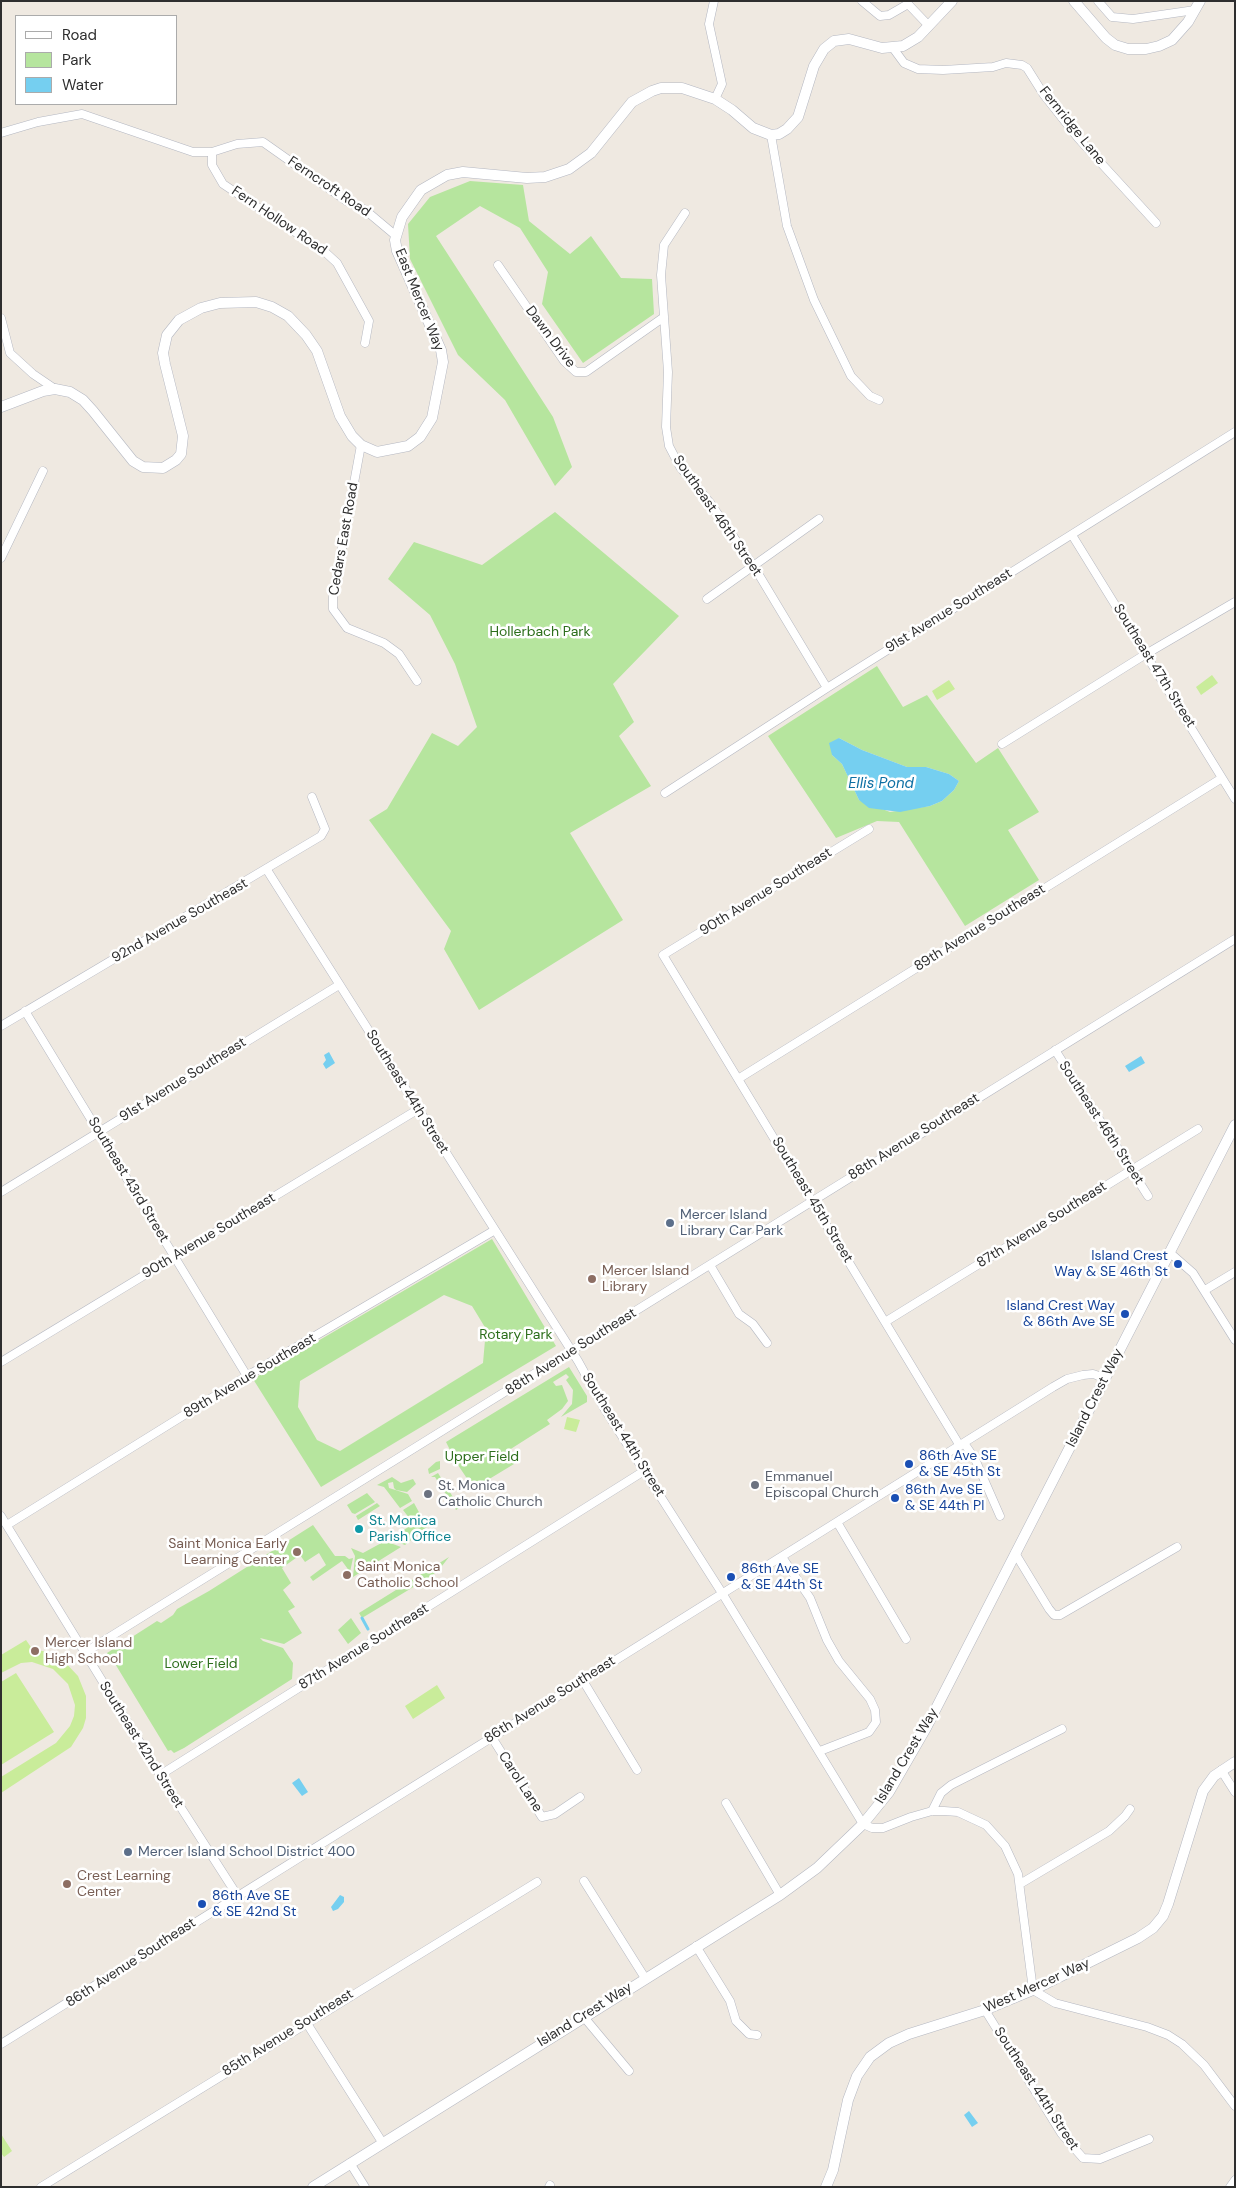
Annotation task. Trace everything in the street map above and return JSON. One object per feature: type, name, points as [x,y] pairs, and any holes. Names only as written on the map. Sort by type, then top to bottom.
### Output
[{"type":"street","points":[[714,1],[709,24],[722,84],[715,99]]},
{"type":"street","points":[[862,1],[880,16],[889,15],[908,4],[929,26]]},
{"type":"street","points":[[879,400],[870,396],[851,376],[814,300],[787,226],[770,135],[779,134],[787,129],[798,117],[814,66],[824,49],[834,41],[849,39],[882,48],[903,46],[929,26],[952,1]]},
{"type":"street","points":[[1074,1],[1106,38],[1116,45],[1128,49],[1146,49],[1172,40],[1188,22],[1198,6]]},
{"type":"street","points":[[1098,1],[1112,17],[1133,19],[1198,6]]},
{"type":"street","name":"Fernridge Lane","points":[[893,48],[904,63],[918,69],[943,70],[993,67],[1006,63],[1022,65],[1078,138],[1156,223]]},
{"type":"street","name":"East Mercer Way","points":[[361,445],[378,452],[388,452],[415,442],[432,418],[443,373],[441,350],[402,262],[395,235],[410,203],[421,190],[447,175],[463,172],[481,172],[527,178],[559,174],[581,162],[591,153],[632,102],[652,91],[682,88],[715,99],[754,128],[770,135]]},
{"type":"street","name":"Ferncroft Road","points":[[1,133],[38,122],[82,114],[184,150],[201,153],[212,152],[237,144],[263,142],[348,202],[364,209],[395,235]]},
{"type":"street","name":"Fern Hollow Road","points":[[212,152],[212,165],[223,184],[325,252],[337,263],[369,322],[365,344]]},
{"type":"street","name":"Southeast 46th Street","points":[[685,213],[664,246],[661,275],[668,372],[666,427],[669,446],[680,467],[711,504],[753,564],[827,688]]},
{"type":"street","name":"Dawn Drive","points":[[498,265],[564,361],[576,372],[586,372],[664,317]]},
{"type":"street","points":[[1,407],[30,394],[55,389],[70,392],[83,400],[133,461],[143,467],[163,468],[176,460],[181,454],[183,436],[164,364],[166,335],[179,320],[201,308],[220,303],[256,302],[272,307],[288,316],[306,335],[317,351],[343,422],[352,436],[361,445]]},
{"type":"street","points":[[1,318],[10,353],[33,374],[55,389]]},
{"type":"street","name":"91st Avenue Southeast","points":[[665,793],[827,688],[1235,432]]},
{"type":"street","name":"Cedars East Road","points":[[361,445],[333,597],[333,609],[347,628],[384,644],[399,654],[417,681]]},
{"type":"street","points":[[1,558],[43,471]]},
{"type":"street","points":[[707,599],[749,570],[753,564],[819,519]]},
{"type":"street","name":"Southeast 47th Street","points":[[1072,534],[1235,799]]},
{"type":"street","points":[[1002,744],[1146,654],[1235,602]]},
{"type":"street","name":"89th Avenue Southeast","points":[[738,1079],[1222,778]]},
{"type":"street","name":"92nd Avenue Southeast","points":[[1,1026],[267,870],[321,836],[326,829],[312,797]]},
{"type":"street","name":"90th Avenue Southeast","points":[[663,955],[869,829]]},
{"type":"street","name":"Southeast 44th Street","points":[[267,870],[722,1592],[863,1824]]},
{"type":"street","name":"88th Avenue Southeast","points":[[84,1653],[572,1352],[1235,938]]},
{"type":"street","name":"Southeast 45th Street","points":[[663,955],[886,1322],[962,1444],[975,1459],[1000,1516]]},
{"type":"street","name":"91st Avenue Southeast","points":[[1,1192],[339,985]]},
{"type":"street","name":"Southeast 43rd Street","points":[[25,1011],[247,1376]]},
{"type":"street","name":"Southeast 46th Street","points":[[1055,1050],[1148,1196]]},
{"type":"street","name":"90th Avenue Southeast","points":[[1,1362],[417,1110]]},
{"type":"street","name":"Island Crest Way","points":[[313,2187],[583,2016],[780,1896],[817,1868],[863,1824],[889,1792],[905,1766],[1235,1125]]},
{"type":"street","name":"87th Avenue Southeast","points":[[886,1322],[1198,1129]]},
{"type":"street","name":"89th Avenue Southeast","points":[[7,1525],[247,1376],[495,1230]]},
{"type":"street","points":[[1169,1252],[1193,1273],[1235,1340]]},
{"type":"street","points":[[710,1265],[739,1314],[752,1324],[766,1343]]},
{"type":"street","points":[[1205,1290],[1233,1276]]},
{"type":"street","name":"86th Avenue Southeast","points":[[1,2044],[582,1679],[1067,1379],[1088,1374],[1105,1378]]},
{"type":"street","name":"87th Avenue Southeast","points":[[160,1775],[644,1471]]},
{"type":"street","name":"Southeast 42nd Street","points":[[1,1516],[84,1653],[237,1895]]},
{"type":"street","points":[[837,1522],[906,1639]]},
{"type":"street","points":[[1015,1553],[1049,1609],[1054,1615],[1060,1615],[1177,1548]]},
{"type":"street","points":[[782,1557],[810,1598],[827,1640],[839,1661],[870,1699],[875,1710],[876,1722],[869,1732],[820,1751]]},
{"type":"street","points":[[582,1679],[637,1770]]},
{"type":"street","points":[[932,1811],[942,1793],[951,1785],[1062,1729]]},
{"type":"street","name":"Carol Lane","points":[[491,1736],[542,1817],[555,1814],[580,1797]]},
{"type":"street","name":"West Mercer Way","points":[[826,2187],[833,2170],[848,2100],[857,2076],[870,2056],[889,2043],[909,2034],[985,2010],[1034,1990],[1138,1938],[1153,1928],[1163,1916],[1168,1904],[1203,1791],[1221,1770],[1235,1762]]},
{"type":"street","points":[[1221,1770],[1235,1792]]},
{"type":"street","points":[[726,1803],[780,1896]]},
{"type":"street","points":[[1020,1884],[1109,1830],[1130,1809]]},
{"type":"street","points":[[863,1824],[872,1828],[883,1828],[932,1811],[958,1812],[986,1825],[1005,1846],[1012,1857],[1020,1884],[1034,1990],[1055,2003],[1147,2027],[1168,2035],[1182,2044],[1204,2065],[1235,2106]]},
{"type":"street","points":[[584,1881],[645,1978]]},
{"type":"street","name":"85th Avenue Southeast","points":[[41,2187],[306,2022],[537,1882]]},
{"type":"street","points":[[696,1946],[730,2001],[736,2021],[749,2034],[757,2035]]},
{"type":"street","name":"Southeast 44th Street","points":[[985,2010],[1061,2133],[1083,2158],[1100,2159],[1149,2139]]},
{"type":"street","points":[[583,2016],[629,2071]]},
{"type":"street","points":[[306,2022],[382,2142]]},
{"type":"street","points":[[350,2163],[365,2187]]},
{"type":"street","points":[[1230,2187],[1235,2180]]},
{"type":"green space","points":[[470,181],[523,185],[529,221],[570,254],[591,236],[621,278],[652,279],[654,314],[583,363],[542,304],[548,272],[520,228],[480,206],[436,236],[553,417],[572,467],[555,486],[505,400],[458,355],[410,259],[408,224],[430,197]]},
{"type":"green space","name":"Hollerbach Park","points":[[555,512],[679,616],[613,684],[634,722],[619,736],[651,786],[570,833],[623,920],[479,1010],[444,949],[451,931],[369,820],[387,809],[432,733],[458,746],[477,727],[455,664],[430,615],[388,579],[414,542],[482,565]]},
{"type":"green space","points":[[877,666],[903,707],[927,695],[976,763],[998,748],[1039,812],[1008,830],[1039,880],[965,926],[899,822],[877,821],[836,838],[768,736]],"holes":[[[839,738],[862,750],[907,767],[926,767],[949,774],[959,781],[954,790],[942,801],[930,806],[890,812],[859,800],[842,764],[832,755]]]},
{"type":"green space","points":[[1212,675],[1218,683],[1201,695],[1196,687]]},
{"type":"green space","points":[[949,680],[955,689],[937,700],[932,691]]},
{"type":"green space","name":"Rotary Park","points":[[492,1239],[556,1346],[321,1487],[253,1379]],"holes":[[[444,1295],[472,1306],[486,1329],[483,1363],[340,1451],[317,1440],[298,1407],[300,1381]]]},
{"type":"green space","name":"Upper Field","points":[[569,1367],[587,1396],[587,1402],[561,1417],[572,1404],[573,1390],[566,1380],[569,1377],[566,1374],[553,1382],[556,1386],[562,1385],[568,1401],[562,1409],[547,1420],[550,1424],[506,1452],[514,1464],[481,1484],[468,1480],[446,1442]]},
{"type":"green space","points":[[567,1417],[580,1420],[576,1432],[564,1429]]},
{"type":"green space","points":[[440,1461],[440,1469],[429,1474],[428,1469]]},
{"type":"green space","points":[[438,1473],[456,1502],[465,1504],[456,1510],[435,1477],[431,1477]]},
{"type":"green space","points":[[392,1477],[401,1483],[413,1479],[416,1484],[407,1492],[396,1490],[393,1482],[388,1483],[389,1488],[408,1494],[412,1501],[400,1508],[384,1487],[377,1485]]},
{"type":"green space","points":[[367,1493],[375,1502],[355,1514],[352,1513],[347,1505]]},
{"type":"green space","points":[[377,1503],[380,1506],[358,1520],[356,1516]]},
{"type":"green space","points":[[414,1503],[427,1527],[405,1545],[390,1538],[412,1525],[403,1510]]},
{"type":"green space","name":"Lower Field","points":[[313,1525],[335,1556],[353,1558],[350,1572],[342,1561],[313,1581],[310,1577],[326,1565],[319,1553],[305,1562],[300,1555],[282,1568],[291,1583],[283,1590],[295,1607],[288,1611],[302,1633],[284,1644],[260,1638],[263,1641],[283,1648],[293,1663],[292,1679],[184,1748],[174,1753],[171,1750],[168,1751],[114,1662],[107,1660],[107,1653],[157,1621],[161,1623],[173,1615],[177,1609],[209,1591]]},
{"type":"green space","points":[[385,1541],[401,1547],[353,1577],[355,1556],[351,1548],[363,1553]]},
{"type":"green space","points":[[449,1557],[438,1571],[362,1618],[359,1613]]},
{"type":"green space","points":[[351,1618],[361,1633],[348,1644],[338,1630]]},
{"type":"green space","points":[[26,1640],[33,1650],[43,1651],[63,1660],[78,1676],[86,1696],[86,1718],[83,1728],[71,1747],[1,1793],[1,1777],[56,1743],[70,1726],[74,1716],[75,1705],[68,1684],[53,1669],[32,1662],[21,1663],[1,1673],[1,1655]]},
{"type":"green space","points":[[16,1673],[54,1732],[1,1765],[1,1682]]},
{"type":"green space","points":[[437,1685],[445,1698],[413,1719],[405,1706]]},
{"type":"green space","points":[[1,2134],[12,2151],[4,2157],[1,2153]]},
{"type":"water","name":"Ellis Pond","points":[[839,738],[862,750],[907,767],[926,767],[949,774],[959,781],[954,790],[942,801],[930,806],[900,812],[869,808],[859,800],[842,764],[832,755],[829,743]]},
{"type":"water","points":[[329,1052],[335,1063],[326,1069],[323,1064],[326,1060],[324,1055]]},
{"type":"water","points":[[1141,1056],[1145,1063],[1129,1072],[1125,1066]]},
{"type":"water","points":[[299,1778],[308,1792],[302,1796],[292,1783]]},
{"type":"water","points":[[340,1895],[344,1897],[344,1902],[338,1909],[333,1911],[331,1907]]},
{"type":"water","points":[[969,2111],[978,2123],[972,2127],[964,2115]]},
{"type":"waterway","points":[[362,1618],[368,1629]]},
{"type":"place","name":"Mercer Island Library Car Park","points":[[670,1223]]},
{"type":"place","name":"Island Crest Way & SE 46th St","points":[[1178,1264]]},
{"type":"place","name":"Mercer Island Library","points":[[592,1279]]},
{"type":"place","name":"Island Crest Way & 86th Ave SE","points":[[1125,1314]]},
{"type":"place","name":"86th Ave SE & SE 45th St","points":[[909,1464]]},
{"type":"place","name":"Emmanuel Episcopal Church","points":[[755,1485]]},
{"type":"place","name":"St. Monica Catholic Church","points":[[428,1494]]},
{"type":"place","name":"86th Ave SE & SE 44th Pl","points":[[895,1498]]},
{"type":"place","name":"St. Monica Parish Office","points":[[359,1529]]},
{"type":"place","name":"Saint Monica Early Learning Center","points":[[297,1552]]},
{"type":"place","name":"Saint Monica Catholic School","points":[[347,1575]]},
{"type":"place","name":"86th Ave SE & SE 44th St","points":[[731,1577]]},
{"type":"place","name":"Mercer Island High School","points":[[35,1651]]},
{"type":"place","name":"Mercer Island School District 400","points":[[128,1852]]},
{"type":"place","name":"Crest Learning Center","points":[[67,1884]]},
{"type":"place","name":"86th Ave SE & SE 42nd St","points":[[202,1904]]}]
